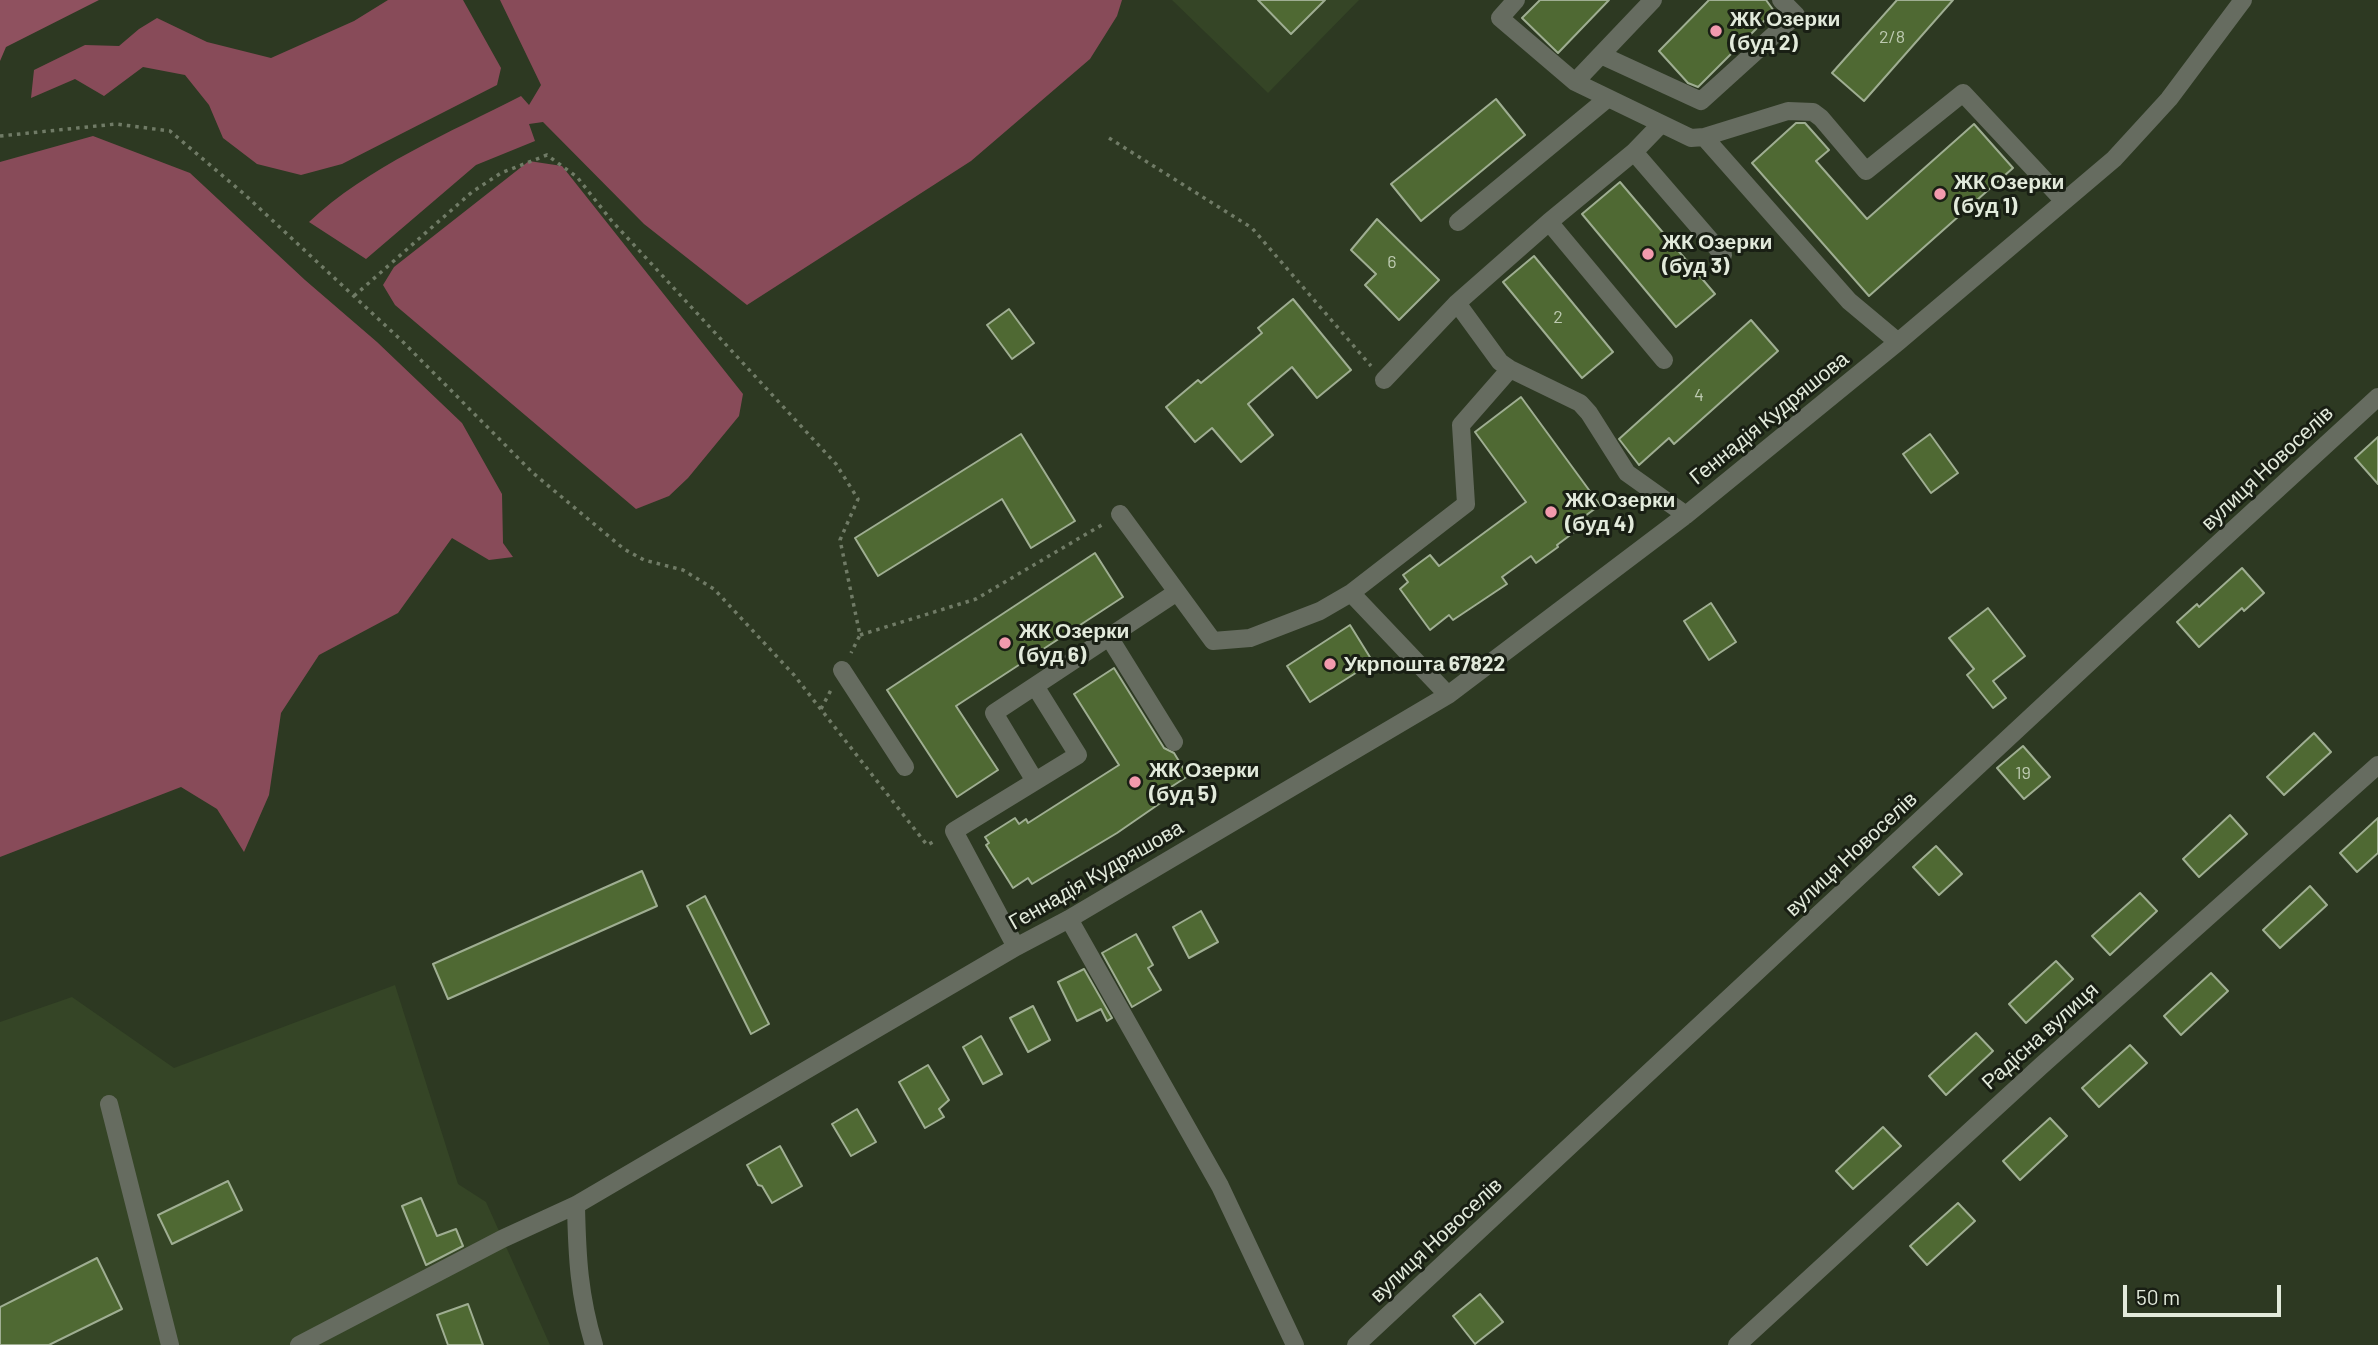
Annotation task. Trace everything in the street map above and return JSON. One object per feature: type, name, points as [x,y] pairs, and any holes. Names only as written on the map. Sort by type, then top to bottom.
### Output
[{"type":"street","points":[[1516,0],[1500,18],[1575,82],[1691,138],[1704,137],[1788,111],[1813,112],[1866,171],[1963,93],[2064,201]]},
{"type":"street","points":[[1575,82],[1653,0]]},
{"type":"street","points":[[1601,55],[1701,101],[1796,15],[1781,0]]},
{"type":"street","name":"Геннадія Кудряшова","points":[[299,1345],[502,1239],[576,1205],[1016,947],[1069,919],[1447,695],[1686,515],[1898,342],[2114,159],[2169,99],[2243,0]]},
{"type":"street","points":[[1458,222],[1608,98]]},
{"type":"street","points":[[1384,380],[1457,303],[1634,152],[1661,124]]},
{"type":"street","points":[[1704,137],[1849,301],[1898,342]]},
{"type":"street","points":[[1634,152],[1723,255]]},
{"type":"street","points":[[1549,222],[1664,360]]},
{"type":"street","points":[[1457,303],[1500,362],[1580,404],[1589,413],[1627,473],[1686,515]]},
{"type":"street","points":[[1120,514],[1213,641],[1250,638],[1320,611],[1351,593],[1466,504],[1461,425],[1510,369]]},
{"type":"street","name":"вулиця Новоселів","points":[[1356,1345],[2378,397]]},
{"type":"street","points":[[1035,780],[994,713],[1177,592]]},
{"type":"street","points":[[1351,593],[1447,695]]},
{"type":"street","points":[[1109,637],[1174,743]]},
{"type":"street","points":[[842,670],[905,767]]},
{"type":"street","points":[[1016,947],[954,831],[1077,755],[1035,686]]},
{"type":"street","name":"Радісна вулиця","points":[[1737,1345],[2041,1066],[2378,765]]},
{"type":"street","points":[[1069,919],[1220,1186],[1295,1345]]},
{"type":"street","points":[[109,1104],[170,1345]]},
{"type":"street","points":[[576,1205],[577,1259],[583,1309],[594,1345]]},
{"type":"path","points":[[0,136],[116,124],[170,131],[243,193],[401,340],[533,473],[624,549],[644,560],[683,570],[714,589],[794,675],[927,845],[954,831]]},
{"type":"path","points":[[1109,138],[1252,228],[1384,380]]},
{"type":"path","points":[[354,296],[472,192],[501,173],[547,155],[577,177],[611,220],[836,464],[858,499],[840,540],[860,635],[821,709]]},
{"type":"path","points":[[860,635],[976,599],[1120,514]]},
{"type":"shaded area","points":[[0,0],[99,0],[6,47],[0,61]]},
{"type":"shaded area","points":[[388,0],[463,0],[501,68],[497,85],[342,164],[301,175],[257,164],[223,138],[209,105],[185,75],[143,67],[104,96],[75,79],[31,98],[34,70],[85,45],[119,46],[157,18],[207,42],[271,58],[354,21]]},
{"type":"shaded area","points":[[500,0],[1122,0],[1117,16],[1090,59],[971,161],[747,305],[644,224],[543,122],[529,124],[535,141],[476,165],[366,259],[309,222],[357,184],[410,152],[521,96],[529,105],[541,85]]},
{"type":"shaded area","points":[[1172,0],[1359,0],[1268,93]]},
{"type":"shaded area","points":[[93,136],[190,173],[305,280],[377,342],[462,423],[502,494],[503,543],[513,557],[489,560],[452,538],[398,613],[319,655],[281,713],[269,795],[244,852],[217,809],[181,787],[0,857],[0,162]]},
{"type":"shaded area","points":[[529,161],[562,166],[743,394],[739,416],[688,478],[669,496],[636,509],[395,305],[383,285],[394,267]]},
{"type":"shaded area","points":[[395,985],[458,1184],[486,1202],[550,1345],[0,1345],[0,1022],[72,997],[174,1068]]},
{"type":"building","points":[[1258,0],[1325,0],[1291,34]]},
{"type":"building","points":[[1540,0],[1609,0],[1558,53],[1522,18]]},
{"type":"building","name":"ЖК Озерки (буд 2)","points":[[1709,0],[1766,0],[1774,11],[1698,87],[1688,83],[1659,51]]},
{"type":"building","points":[[1897,0],[1953,0],[1864,101],[1832,73]]},
{"type":"building","points":[[1496,99],[1525,135],[1421,221],[1391,184]]},
{"type":"building","name":"ЖК Озерки (буд 1)","points":[[1796,123],[1805,123],[1829,150],[1816,161],[1867,219],[1974,124],[2013,168],[1869,296],[1752,163]]},
{"type":"building","name":"ЖК Озерки (буд 3)","points":[[1620,182],[1715,294],[1676,327],[1582,214]]},
{"type":"building","points":[[1377,219],[1439,280],[1399,320],[1365,285],[1376,274],[1351,250]]},
{"type":"building","points":[[1534,256],[1613,352],[1582,378],[1503,282]]},
{"type":"building","points":[[1293,299],[1351,370],[1317,398],[1292,367],[1248,404],[1273,435],[1241,462],[1212,428],[1195,442],[1166,407],[1198,380],[1201,383],[1262,333],[1258,328]]},
{"type":"building","points":[[1009,309],[1034,343],[1012,359],[987,325]]},
{"type":"building","points":[[1751,320],[1778,351],[1674,444],[1669,438],[1639,465],[1619,439]]},
{"type":"building","name":"ЖК Озерки (буд 4)","points":[[1521,397],[1600,505],[1581,519],[1585,524],[1557,545],[1558,547],[1536,563],[1531,556],[1502,577],[1507,584],[1453,620],[1449,615],[1430,630],[1400,589],[1408,582],[1403,575],[1430,555],[1439,566],[1526,502],[1475,432]]},
{"type":"building","points":[[1021,434],[1075,521],[1031,548],[1002,499],[878,576],[855,538]]},
{"type":"building","points":[[1930,434],[1958,473],[1931,493],[1903,454]]},
{"type":"building","points":[[2378,437],[2378,484],[2355,458]]},
{"type":"building","name":"ЖК Озерки (буд 6)","points":[[1095,553],[1123,597],[956,706],[998,770],[957,797],[887,690]]},
{"type":"building","points":[[2242,568],[2264,593],[2244,611],[2242,608],[2199,647],[2177,622],[2197,604],[2199,607]]},
{"type":"building","points":[[1711,603],[1736,642],[1709,660],[1684,621]]},
{"type":"building","points":[[1988,608],[2025,656],[1993,681],[2006,698],[1993,708],[1967,675],[1974,669],[1949,638]]},
{"type":"building","name":"Укрпошта 67822","points":[[1350,625],[1373,662],[1310,702],[1287,666]]},
{"type":"building","name":"ЖК Озерки (буд 5)","points":[[1114,668],[1164,748],[1174,753],[1188,776],[1168,789],[1172,795],[1117,833],[1032,884],[1028,878],[1013,888],[986,845],[989,843],[985,837],[1015,818],[1019,824],[1026,819],[1028,823],[1119,765],[1074,694]]},
{"type":"building","points":[[2314,733],[2331,752],[2284,795],[2267,777]]},
{"type":"building","points":[[2023,746],[2050,777],[2024,799],[1997,768]]},
{"type":"building","points":[[2230,815],[2247,834],[2199,877],[2183,859]]},
{"type":"building","points":[[2378,818],[2378,853],[2357,872],[2340,853]]},
{"type":"building","points":[[1936,846],[1962,874],[1939,895],[1913,867]]},
{"type":"building","points":[[642,871],[657,906],[448,999],[433,964]]},
{"type":"building","points":[[2310,886],[2327,905],[2280,948],[2263,930]]},
{"type":"building","points":[[2140,893],[2157,911],[2110,955],[2092,936]]},
{"type":"building","points":[[705,896],[769,1024],[751,1034],[687,906]]},
{"type":"building","points":[[1201,911],[1218,942],[1189,958],[1173,927]]},
{"type":"building","points":[[1136,934],[1153,965],[1148,968],[1161,990],[1132,1007],[1102,953]]},
{"type":"building","points":[[2056,961],[2073,979],[2026,1023],[2009,1004]]},
{"type":"building","points":[[1084,969],[1112,1018],[1107,1021],[1101,1009],[1077,1021],[1058,982]]},
{"type":"building","points":[[2211,973],[2228,991],[2181,1035],[2164,1016]]},
{"type":"building","points":[[1033,1006],[1050,1040],[1028,1052],[1010,1018]]},
{"type":"building","points":[[1976,1033],[1993,1051],[1946,1095],[1929,1076]]},
{"type":"building","points":[[981,1036],[1002,1074],[983,1084],[963,1047]]},
{"type":"building","points":[[2130,1045],[2147,1063],[2099,1107],[2082,1088]]},
{"type":"building","points":[[928,1065],[949,1100],[939,1109],[944,1117],[925,1128],[899,1082]]},
{"type":"building","points":[[857,1109],[876,1142],[851,1156],[832,1124]]},
{"type":"building","points":[[2050,1118],[2067,1136],[2020,1180],[2003,1161]]},
{"type":"building","points":[[1883,1127],[1901,1146],[1853,1189],[1836,1171]]},
{"type":"building","points":[[780,1146],[802,1186],[772,1203],[747,1165]]},
{"type":"building","points":[[228,1181],[242,1210],[172,1244],[158,1215]]},
{"type":"building","points":[[421,1198],[437,1236],[456,1229],[463,1246],[426,1265],[402,1206]]},
{"type":"building","points":[[1958,1203],[1975,1221],[1927,1265],[1910,1246]]},
{"type":"building","points":[[97,1258],[122,1309],[49,1345],[0,1345],[0,1307]]},
{"type":"building","points":[[1480,1294],[1503,1322],[1475,1344],[1453,1316]]},
{"type":"building","points":[[468,1304],[483,1345],[448,1345],[437,1315]]},
{"type":"place","name":"ЖК Озерки (буд 2)","points":[[1716,31]]},
{"type":"place","name":"ЖК Озерки (буд 1)","points":[[1940,194]]},
{"type":"place","name":"ЖК Озерки (буд 3)","points":[[1648,254]]},
{"type":"place","name":"ЖК Озерки (буд 4)","points":[[1551,512]]},
{"type":"place","name":"ЖК Озерки (буд 6)","points":[[1005,643]]},
{"type":"place","name":"Укрпошта 67822","points":[[1330,664]]},
{"type":"place","name":"ЖК Озерки (буд 5)","points":[[1135,782]]}]
